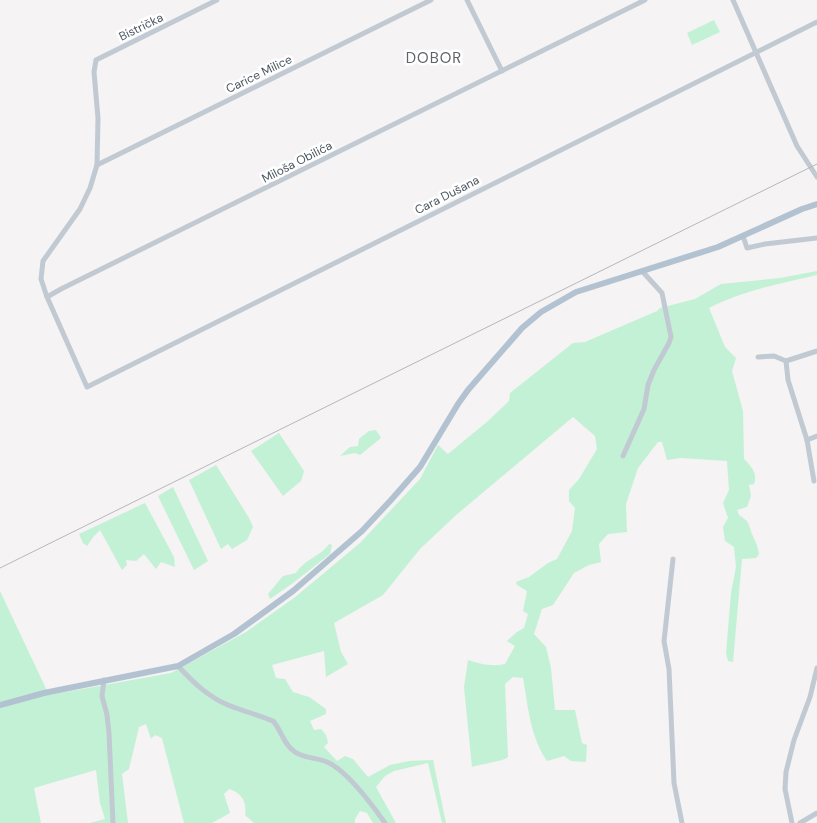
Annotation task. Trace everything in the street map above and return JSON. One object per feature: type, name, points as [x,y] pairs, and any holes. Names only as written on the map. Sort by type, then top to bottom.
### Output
[{"type":"main road","points":[[0,704],[104,680],[178,666],[234,634],[293,591],[362,531],[420,467],[458,404],[502,350],[528,322],[548,307],[576,292],[718,247],[817,204]]},
{"type":"street","name":"Bistrička","points":[[96,165],[98,118],[94,65],[96,60],[217,0]]},
{"type":"street","name":"Carice Milice","points":[[96,165],[431,0]]},
{"type":"street","points":[[467,0],[502,71]]},
{"type":"street","name":"Miloša Obilića","points":[[47,297],[61,288],[645,0]]},
{"type":"street","points":[[733,0],[797,146],[817,176]]},
{"type":"street","name":"Cara Dušana","points":[[47,297],[87,387],[817,22]]},
{"type":"street","points":[[47,297],[41,279],[43,261],[80,209],[90,188],[96,165]]},
{"type":"street","points":[[743,236],[747,248],[817,238]]},
{"type":"street","points":[[623,456],[644,409],[648,384],[670,343],[671,337],[662,293],[642,271]]},
{"type":"street","points":[[758,356],[774,356],[786,361],[817,350]]},
{"type":"street","points":[[786,361],[788,380],[806,440],[814,481]]},
{"type":"street","points":[[806,440],[817,436]]},
{"type":"street","points":[[673,559],[664,641],[669,669],[674,783],[682,823]]},
{"type":"street","points":[[178,666],[195,684],[215,698],[228,705],[273,721],[278,726],[286,744],[294,752],[304,757],[330,763],[354,784],[385,823]]},
{"type":"street","points":[[792,823],[785,789],[786,772],[794,740],[810,697],[817,668]]},
{"type":"street","points":[[104,680],[102,696],[109,733],[113,823]]},
{"type":"street","points":[[800,823],[817,814]]},
{"type":"green space","points":[[714,20],[720,32],[692,45],[687,33]]},
{"type":"green space","points":[[817,271],[817,275],[749,292],[709,308],[725,347],[736,358],[732,371],[743,411],[744,459],[751,467],[755,476],[754,484],[749,485],[751,496],[747,507],[737,510],[739,515],[748,523],[759,554],[756,558],[742,559],[733,662],[728,661],[726,653],[731,593],[736,567],[734,547],[725,541],[723,527],[728,518],[723,503],[729,490],[727,461],[681,458],[667,460],[662,442],[658,442],[638,468],[626,504],[627,532],[608,534],[599,544],[601,562],[589,565],[574,573],[553,605],[542,609],[534,634],[546,647],[551,668],[555,710],[575,710],[582,743],[587,745],[586,762],[571,761],[564,756],[547,761],[533,731],[523,678],[513,677],[505,684],[508,757],[472,767],[464,687],[468,660],[486,665],[505,664],[515,646],[507,641],[524,628],[528,614],[523,611],[527,591],[517,585],[516,582],[529,577],[548,563],[557,559],[572,531],[575,508],[569,501],[569,490],[579,479],[597,449],[595,436],[573,417],[455,516],[420,549],[383,595],[334,623],[341,652],[348,664],[326,677],[324,651],[272,665],[276,678],[285,679],[293,692],[309,697],[326,709],[326,714],[310,721],[314,730],[321,729],[326,735],[328,743],[324,747],[337,761],[345,756],[353,759],[368,777],[390,765],[409,761],[433,760],[446,823],[442,823],[428,763],[394,771],[385,776],[376,787],[396,823],[373,823],[367,813],[360,811],[355,819],[355,823],[254,823],[245,815],[243,799],[229,789],[224,794],[230,813],[212,823],[184,823],[162,738],[155,735],[151,739],[146,724],[139,727],[129,769],[122,774],[128,823],[90,823],[105,819],[100,803],[96,770],[34,788],[41,823],[0,823],[0,591],[49,695],[171,673],[246,632],[294,598],[360,543],[420,479],[438,445],[448,454],[509,401],[510,393],[573,343],[585,342],[660,308],[695,299],[721,284],[780,278]]},
{"type":"green space","points":[[376,430],[381,438],[360,455],[355,453],[340,456],[350,447],[358,446],[359,439],[369,431]]},
{"type":"green space","points":[[279,433],[304,471],[301,481],[283,496],[251,451]]},
{"type":"green space","points":[[216,465],[253,527],[247,540],[232,549],[228,544],[221,549],[189,480]]},
{"type":"green space","points":[[173,487],[208,561],[194,570],[158,496]]},
{"type":"green space","points":[[145,503],[174,557],[175,567],[161,562],[156,569],[144,554],[136,561],[126,560],[127,565],[122,570],[100,530],[87,546],[83,543],[79,534]]},
{"type":"green space","points":[[329,544],[332,545],[330,554],[270,599],[268,594],[283,576],[296,573]]},
{"type":"railway","points":[[0,568],[817,164]]},
{"type":"district","name":"DOBOR","points":[[434,58]]}]
